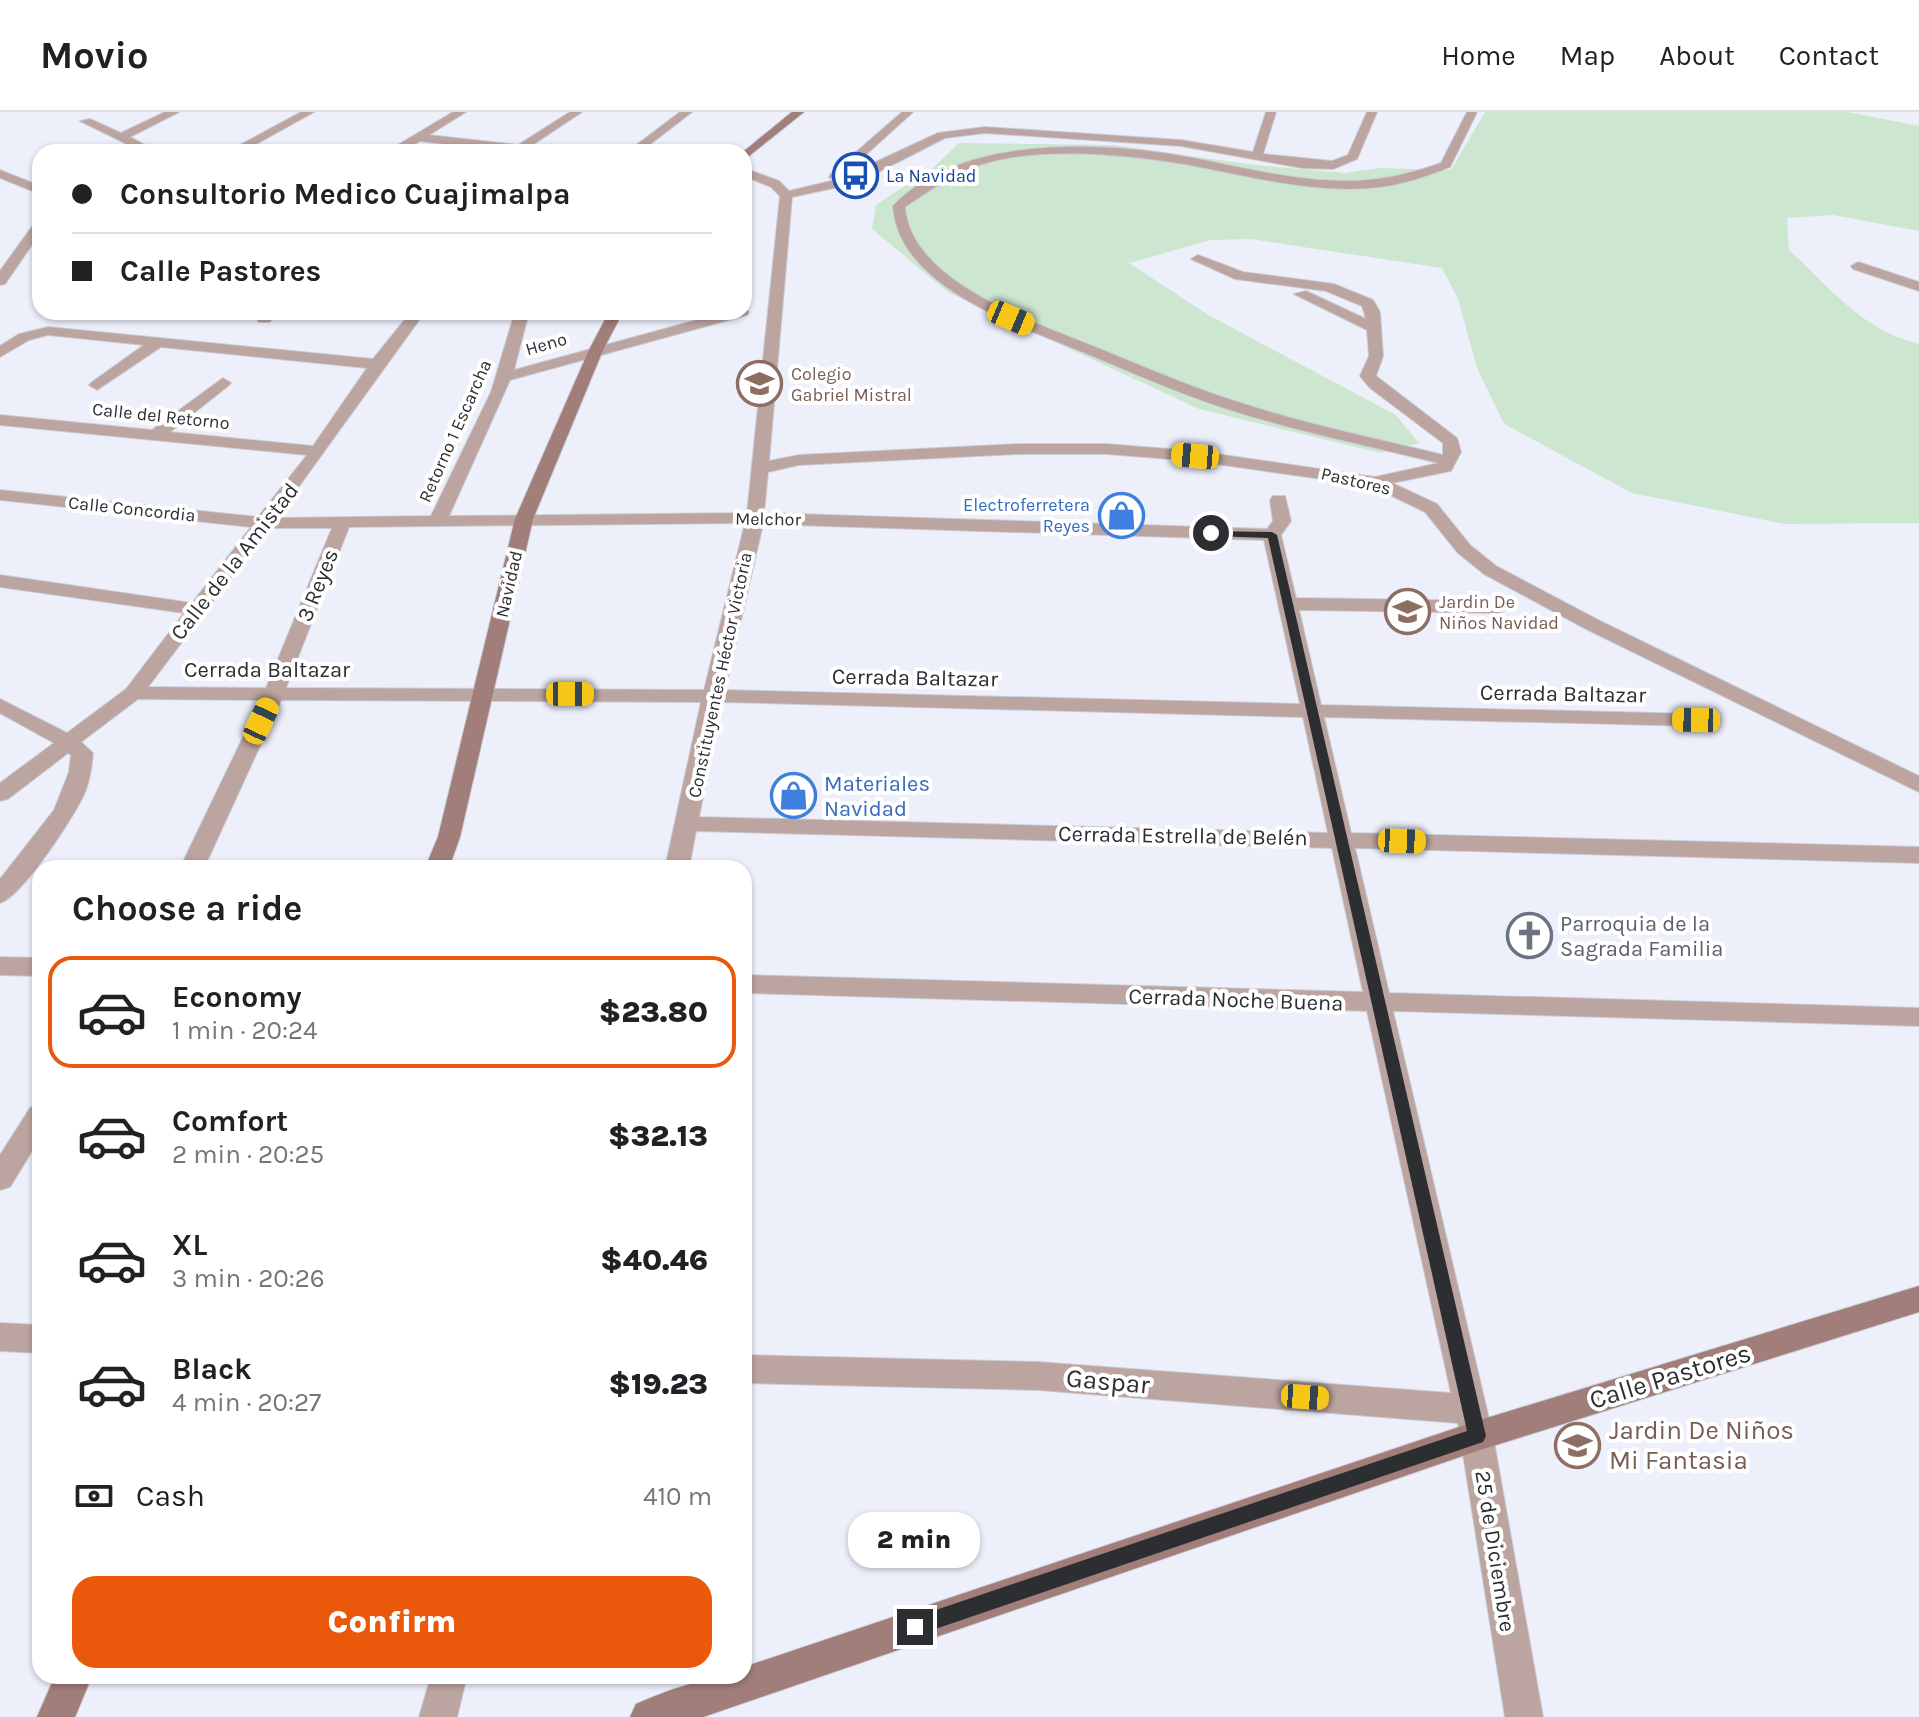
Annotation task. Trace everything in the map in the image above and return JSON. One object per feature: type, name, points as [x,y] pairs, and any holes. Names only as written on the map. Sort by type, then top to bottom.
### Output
[{"type":"street","points":[[121,137],[174,112]]},
{"type":"street","points":[[248,144],[309,112]]},
{"type":"street","points":[[405,144],[461,112]]},
{"type":"street","points":[[526,144],[577,112]]},
{"type":"street","points":[[644,144],[687,112]]},
{"type":"street","points":[[752,150],[799,112]]},
{"type":"street","points":[[822,189],[908,112]]},
{"type":"street","points":[[1257,156],[1271,112]]},
{"type":"street","points":[[752,175],[775,184],[786,195],[822,189],[853,180],[942,135],[985,130],[1181,143],[1302,164],[1345,162],[1353,157],[1372,112]]},
{"type":"street","points":[[1440,483],[1152,377],[1011,318],[965,293],[938,273],[906,236],[898,217],[899,206],[916,193],[977,162],[1005,155],[1143,155],[1335,187],[1366,186],[1446,165],[1472,112]]},
{"type":"street","points":[[86,121],[135,144]]},
{"type":"street","points":[[416,137],[470,144]]},
{"type":"street","points":[[0,174],[32,187]]},
{"type":"street","name":"Constituyentes Héctor Victoria","points":[[679,860],[755,518],[786,195]]},
{"type":"street","points":[[0,281],[32,235]]},
{"type":"street","points":[[1198,259],[1327,304],[1372,327],[1376,356],[1368,376],[1375,385],[1451,441],[1453,452],[1440,483]]},
{"type":"street","points":[[1858,266],[1919,287]]},
{"type":"street","name":"Heno","points":[[752,310],[776,303]]},
{"type":"street","name":"Calle de la Amistad","points":[[0,794],[133,693],[318,451],[377,364],[412,320]]},
{"type":"street","name":"Retorno 1 Escarcha","points":[[438,520],[487,418],[520,320]]},
{"type":"street","name":"Navidad","points":[[440,860],[449,837],[485,693],[524,519],[612,320]]},
{"type":"street","name":"Heno","points":[[502,378],[712,320]]},
{"type":"street","points":[[0,353],[24,337],[48,331],[377,364]]},
{"type":"street","points":[[97,385],[159,341]]},
{"type":"street","points":[[156,435],[223,383]]},
{"type":"street","name":"Calle del Retorno","points":[[0,420],[318,451]]},
{"type":"street","name":"Pastores","points":[[761,468],[799,460],[1020,449],[1106,449],[1195,456],[1375,482],[1440,483],[1464,549],[1490,570],[1593,625],[1919,785]]},
{"type":"street","points":[[1375,482],[1440,483]]},
{"type":"street","name":"Calle Concordia","points":[[0,495],[264,523]]},
{"type":"street","name":"25 de Diciembre","points":[[1279,500],[1282,521],[1272,535],[1474,1423],[1524,1717]]},
{"type":"street","name":"Melchor","points":[[264,523],[755,518],[1272,535]]},
{"type":"street","name":"3 Reyes","points":[[196,860],[274,693],[343,521]]},
{"type":"street","points":[[0,581],[196,609]]},
{"type":"street","points":[[1287,604],[1500,607]]},
{"type":"street","name":"Cerrada Baltazar","points":[[133,693],[713,696],[1696,720]]},
{"type":"street","points":[[0,705],[49,729],[82,753],[79,784],[39,847],[0,895]]},
{"type":"street","name":"Cerrada Estrella de Belén","points":[[688,824],[1919,855]]},
{"type":"street","points":[[0,966],[32,967]]},
{"type":"street","name":"Cerrada Noche Buena","points":[[752,984],[1919,1017]]},
{"type":"street","points":[[0,1179],[32,1128]]},
{"type":"street","name":"Calle Pastores","points":[[752,1680],[1474,1423],[1919,1299]]},
{"type":"street","points":[[0,1337],[32,1339]]},
{"type":"street","name":"Gaspar","points":[[752,1369],[1038,1376],[1474,1423]]},
{"type":"street","points":[[56,1717],[70,1684]]},
{"type":"street","points":[[438,1717],[447,1684]]},
{"type":"street","name":"Calle Pastores","points":[[649,1717],[742,1684]]},
{"type":"green space","points":[[1485,112],[1848,112],[1919,126],[1919,231],[1833,215],[1787,218],[1789,250],[1833,293],[1863,318],[1898,337],[1919,344],[1919,523],[1785,524],[1632,493],[1504,424],[1477,368],[1458,299],[1442,268],[1251,239],[1211,240],[1129,263],[1210,316],[1396,415],[1419,443],[1380,453],[1199,409],[949,293],[872,229],[876,205],[935,166],[959,143],[1112,145],[1255,165],[1344,173],[1380,168],[1451,170]]},
{"type":"place","name":"La Navidad","points":[[855,176]]},
{"type":"place","name":"Colegio Gabriel Mistral","points":[[760,384]]},
{"type":"place","name":"Electroferretera Reyes","points":[[1121,515]]},
{"type":"place","name":"Jardin De Niños Navidad","points":[[1408,612]]},
{"type":"place","name":"Materiales Navidad","points":[[793,796]]},
{"type":"place","name":"Parroquia de la Sagrada Familia","points":[[1529,936]]},
{"type":"place","name":"Jardin De Niños Mi Fantasia","points":[[1578,1445]]},
{"type":"route","points":[[915,1627],[1477,1436],[1272,535],[1211,533]]}]
